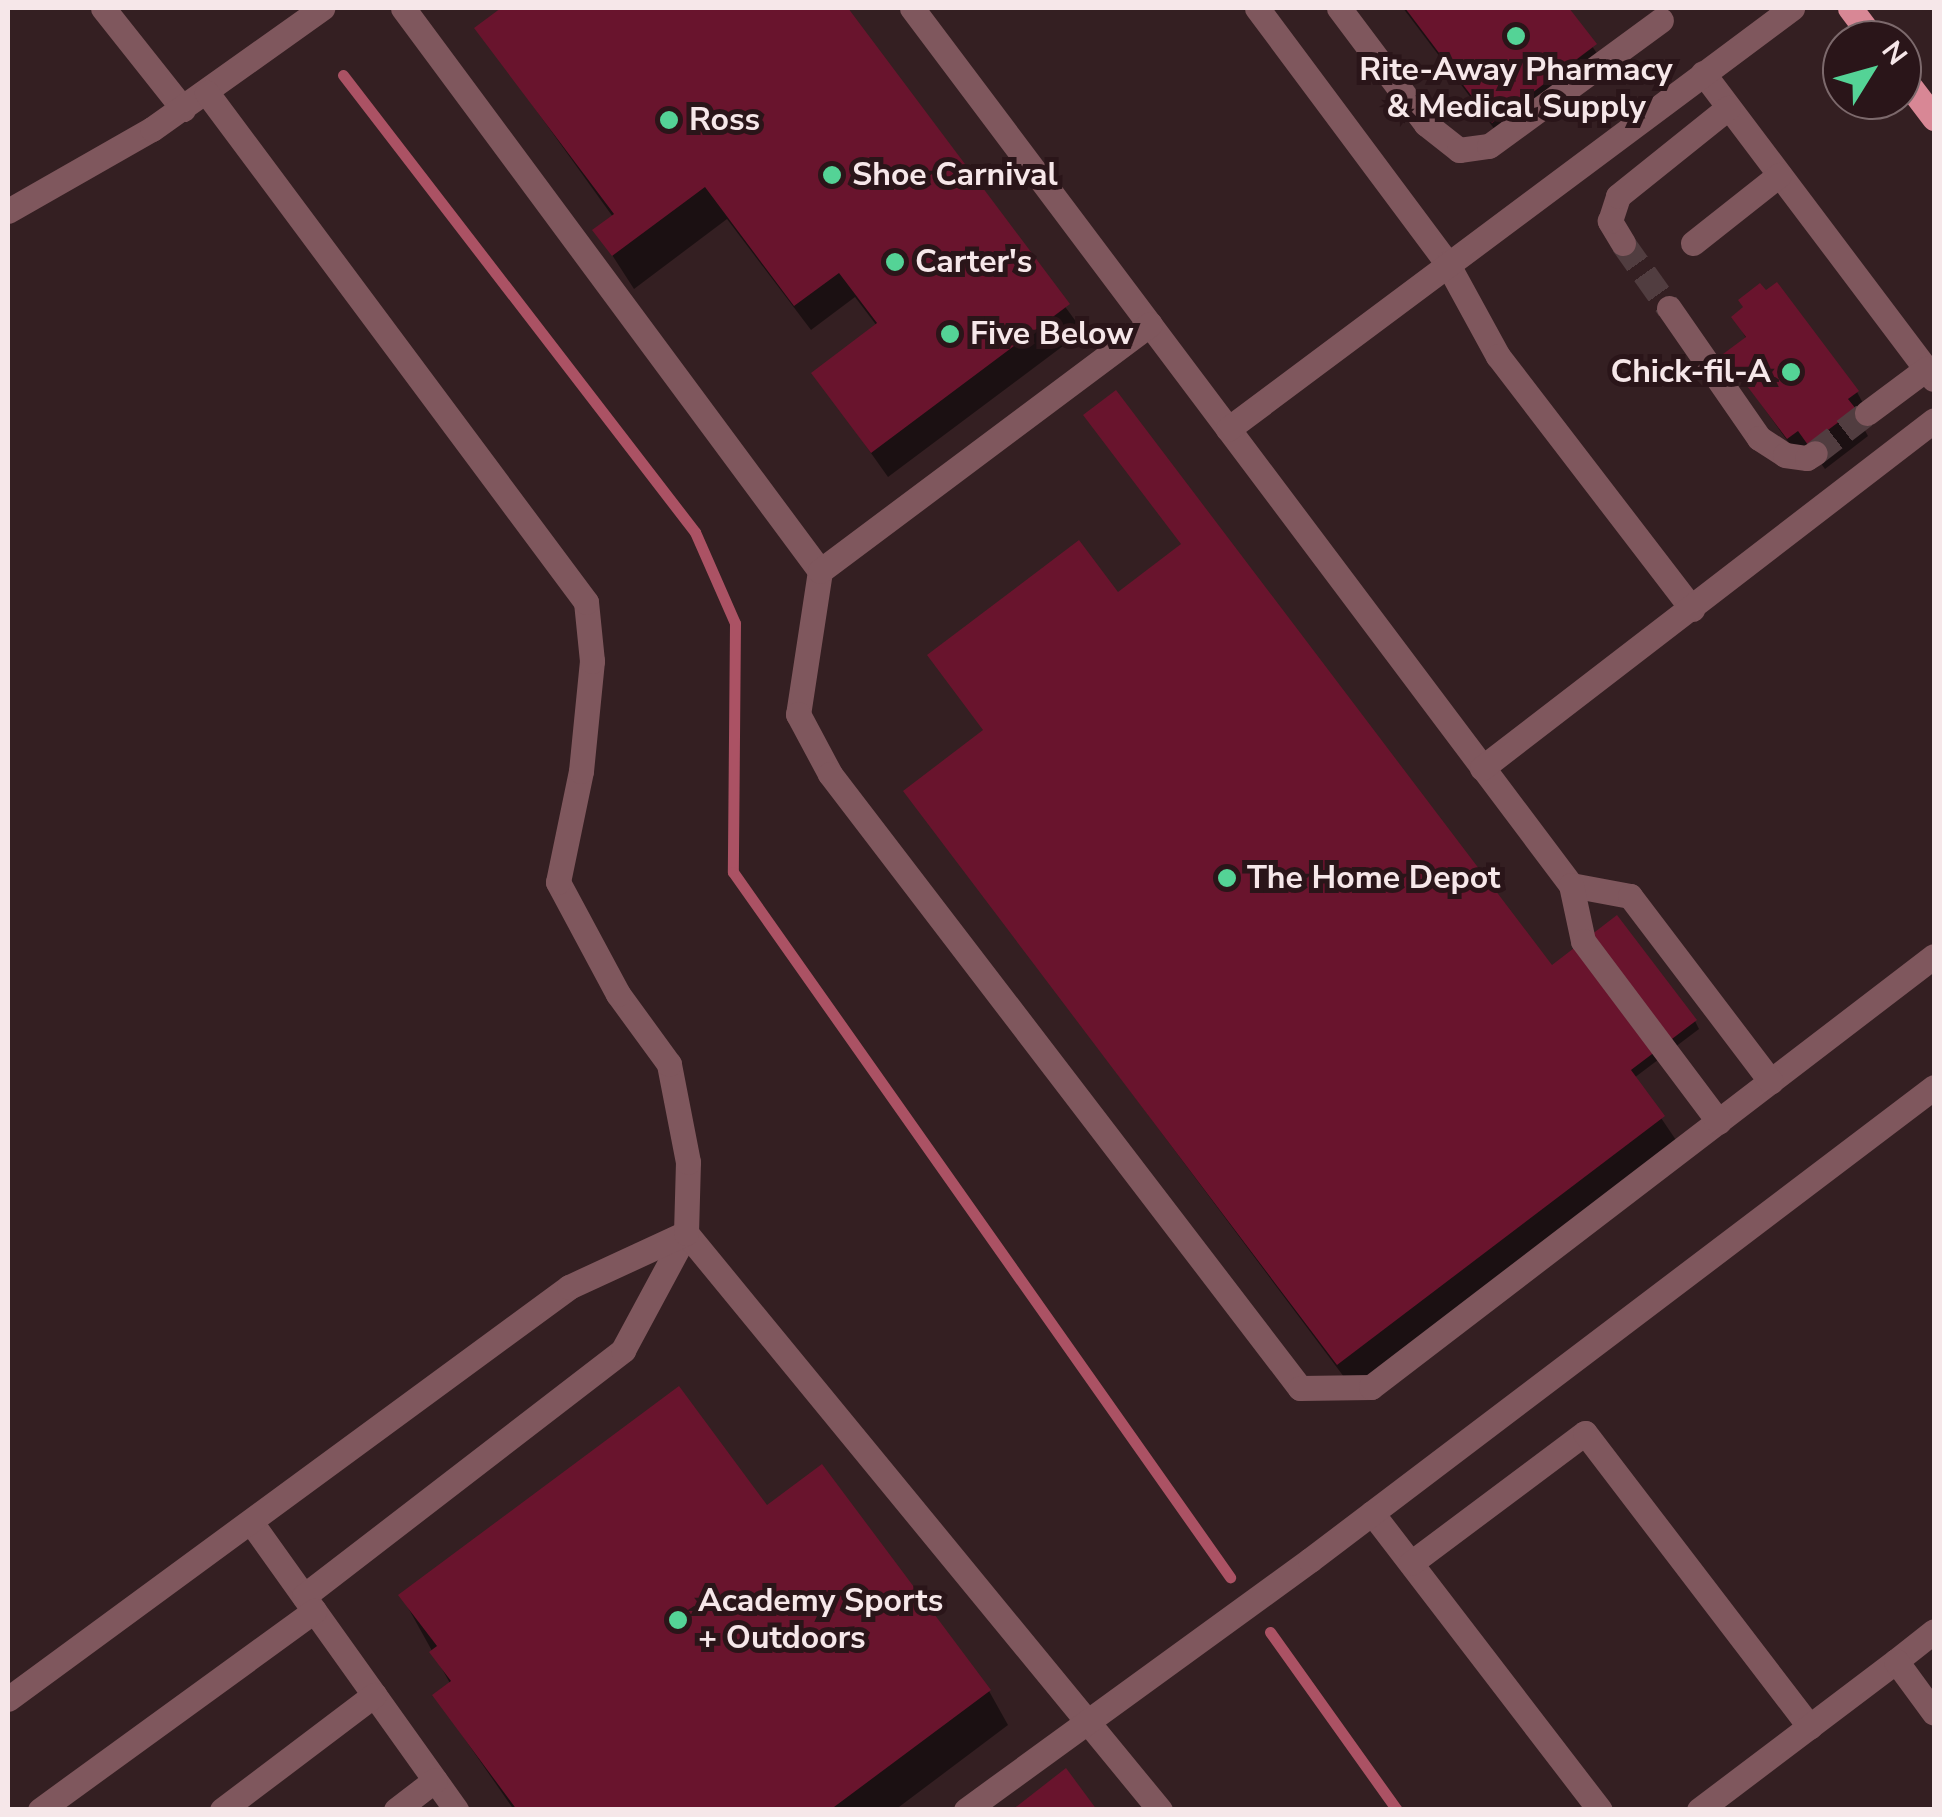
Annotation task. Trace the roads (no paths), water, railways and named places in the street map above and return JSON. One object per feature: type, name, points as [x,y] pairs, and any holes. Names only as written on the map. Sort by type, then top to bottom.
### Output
[{"type":"street","points":[[104,8],[183,109]]},
{"type":"street","points":[[8,211],[183,109],[322,8]]},
{"type":"street","points":[[403,8],[820,571]]},
{"type":"street","points":[[912,8],[1571,884],[1583,941],[1720,1122]]},
{"type":"street","points":[[1257,8],[1447,263],[1498,356],[1692,609]]},
{"type":"street","points":[[1339,8],[1426,124],[1459,150],[1489,146],[1662,20]]},
{"type":"street","points":[[1228,429],[1792,8]]},
{"type":"street","points":[[1703,73],[1930,374],[1867,414]]},
{"type":"street","points":[[40,1810],[309,1604],[623,1350],[686,1233],[688,1162],[668,1064],[618,994],[558,882],[581,771],[592,661],[586,602],[207,93]]},
{"type":"street","points":[[1622,243],[1610,221],[1618,196],[1728,108]]},
{"type":"street","points":[[1693,243],[1778,175]]},
{"type":"street","points":[[1668,308],[1759,438],[1785,455],[1807,458],[1815,452]]},
{"type":"street","points":[[1150,324],[820,571],[798,714],[830,774],[1300,1388],[1371,1386],[1934,956]]},
{"type":"street","points":[[1482,768],[1934,420]]},
{"type":"street","points":[[1571,884],[1630,896],[1771,1082]]},
{"type":"street","points":[[966,1810],[1372,1513],[1934,1088]]},
{"type":"street","points":[[8,1699],[253,1525],[569,1287],[686,1233]]},
{"type":"street","points":[[686,1233],[1084,1723],[1160,1810]]},
{"type":"street","points":[[1411,1563],[1584,1433],[1810,1727]]},
{"type":"street","points":[[1372,1513],[1600,1810]]},
{"type":"street","points":[[253,1525],[456,1810]]},
{"type":"street","points":[[1699,1810],[1934,1630]]},
{"type":"street","points":[[1896,1662],[1934,1713]]},
{"type":"street","points":[[222,1810],[374,1695]]},
{"type":"street","points":[[396,1810],[435,1780]]},
{"type":"waterway","points":[[343,75],[695,532],[735,623],[733,872],[1230,1577]]},
{"type":"waterway","points":[[1270,1632],[1397,1810]]},
{"type":"tunnel","points":[[1623,243],[1669,308]]},
{"type":"tunnel","points":[[1815,453],[1867,413]]},
{"type":"place","name":"Rite-Away Pharmacy & Medical Supply","points":[[1516,36]]},
{"type":"place","name":"Ross","points":[[669,120]]},
{"type":"place","name":"Shoe Carnival","points":[[832,175]]},
{"type":"place","name":"Carter's","points":[[895,262]]},
{"type":"place","name":"Five Below","points":[[950,334]]},
{"type":"place","name":"Chick-fil-A","points":[[1791,372]]},
{"type":"place","name":"The Home Depot","points":[[1227,878]]},
{"type":"place","name":"Academy Sports + Outdoors","points":[[678,1620]]}]
